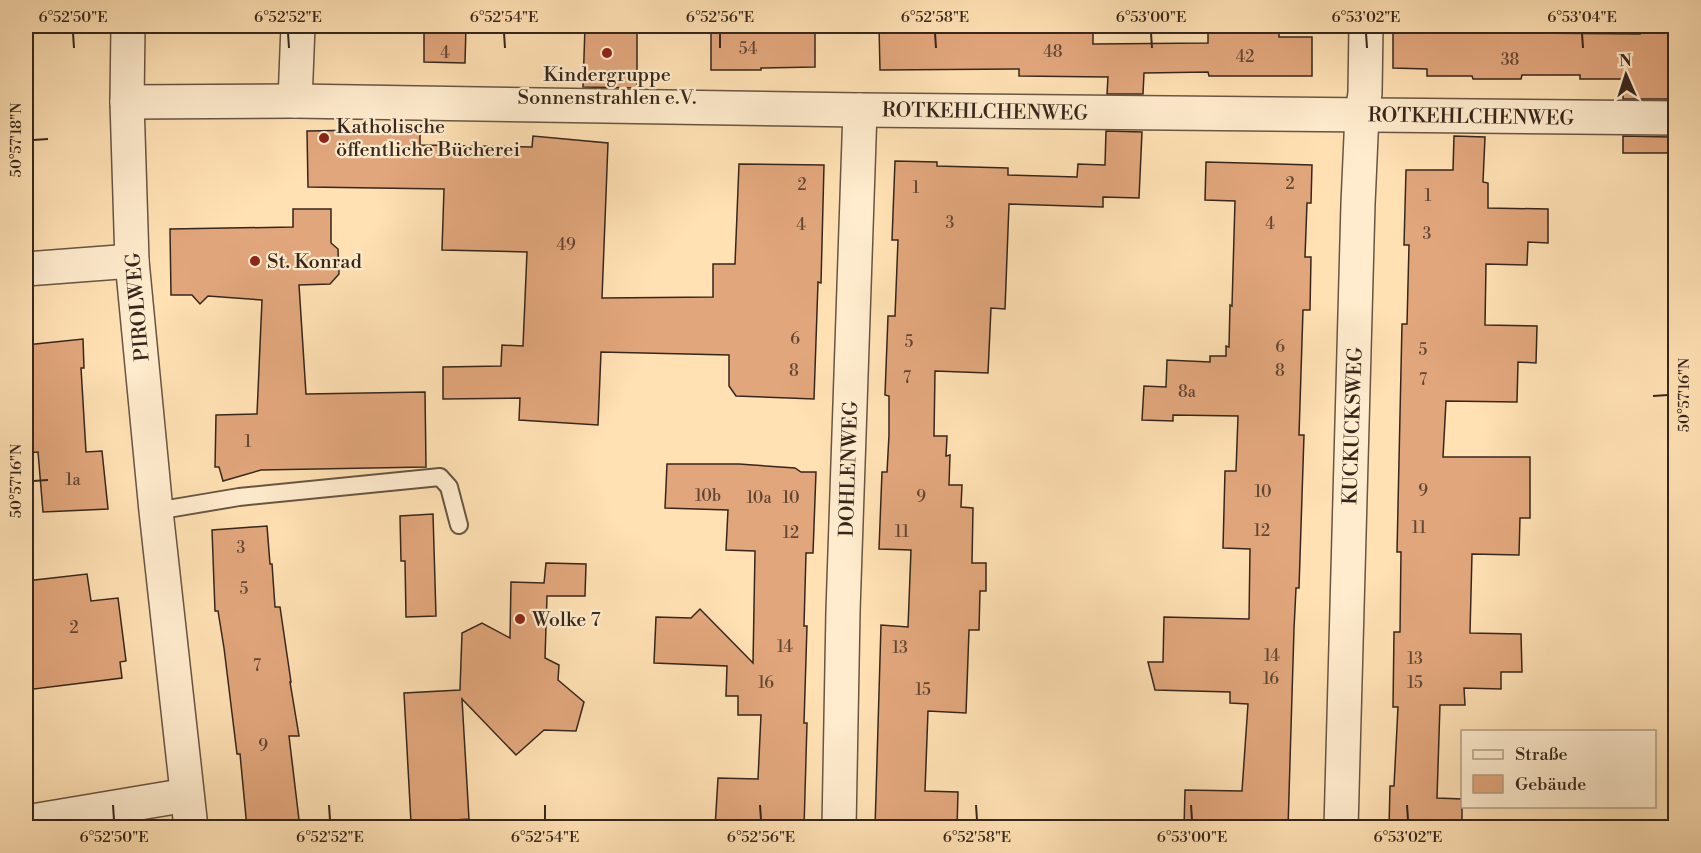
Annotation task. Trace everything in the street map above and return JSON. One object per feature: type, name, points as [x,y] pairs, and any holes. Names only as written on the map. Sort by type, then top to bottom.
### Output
[{"type":"street","name":"PIROLWEG","points":[[128,26],[127,102],[132,261],[156,511],[191,828]]},
{"type":"street","points":[[296,101],[298,26]]},
{"type":"street","name":"KUCKUCKSWEG","points":[[1341,828],[1366,26]]},
{"type":"street","name":"ROTKEHLCHENWEG","points":[[127,102],[296,101],[860,110],[1676,118]]},
{"type":"street","name":"DOHLENWEG","points":[[839,828],[843,611],[860,110]]},
{"type":"street","points":[[26,269],[132,261]]},
{"type":"street","points":[[26,822],[187,795]]},
{"type":"lane","points":[[156,511],[239,497],[440,477],[449,487],[459,525]]},
{"type":"building","points":[[424,26],[466,26],[465,63],[424,62]]},
{"type":"building","points":[[585,26],[637,26],[637,88],[583,87]]},
{"type":"building","points":[[711,26],[815,26],[815,67],[711,70]]},
{"type":"building","points":[[879,26],[1093,26],[1093,44],[1208,43],[1208,26],[1279,26],[1279,37],[1312,37],[1312,76],[1209,76],[1208,72],[1144,73],[1143,94],[1107,94],[1108,77],[1019,76],[1019,69],[880,70]]},
{"type":"building","points":[[1393,26],[1522,26],[1522,33],[1640,34],[1640,26],[1676,26],[1676,82],[1668,82],[1668,99],[1623,99],[1623,79],[1580,79],[1580,75],[1522,75],[1521,79],[1427,76],[1427,69],[1393,68]]},
{"type":"building","points":[[307,131],[420,132],[420,145],[532,147],[533,136],[608,143],[602,298],[713,297],[713,264],[735,264],[739,164],[824,165],[821,283],[818,282],[814,399],[736,396],[729,386],[729,355],[601,352],[598,425],[519,420],[520,398],[443,399],[443,367],[501,366],[502,345],[523,346],[527,252],[442,250],[444,189],[308,187]]},
{"type":"building","points":[[1106,131],[1142,132],[1139,198],[1103,197],[1103,207],[1009,204],[1005,309],[991,308],[988,373],[935,371],[934,436],[947,436],[946,456],[950,455],[949,485],[962,485],[961,507],[973,508],[972,563],[986,563],[986,591],[980,591],[979,630],[969,630],[966,713],[928,711],[925,791],[958,792],[957,828],[875,828],[881,625],[908,627],[911,550],[879,549],[882,472],[887,472],[889,435],[889,396],[885,395],[888,316],[895,316],[898,240],[892,240],[895,161],[937,162],[937,166],[1008,168],[1008,175],[1077,177],[1078,164],[1105,165]]},
{"type":"building","points":[[1454,136],[1485,137],[1483,182],[1488,183],[1488,208],[1548,209],[1548,243],[1528,242],[1527,265],[1486,264],[1485,325],[1537,326],[1536,363],[1518,362],[1517,402],[1446,401],[1443,457],[1530,457],[1530,518],[1520,518],[1519,555],[1472,554],[1470,633],[1521,634],[1522,672],[1501,672],[1501,689],[1464,688],[1465,705],[1440,705],[1437,798],[1461,799],[1462,828],[1389,828],[1390,786],[1394,786],[1398,707],[1393,707],[1394,632],[1400,632],[1401,552],[1397,552],[1402,324],[1407,324],[1409,245],[1404,245],[1406,170],[1453,170]]},
{"type":"building","points":[[1623,136],[1669,137],[1669,153],[1623,153]]},
{"type":"building","points":[[1206,162],[1312,165],[1311,203],[1307,203],[1305,257],[1311,257],[1310,310],[1303,310],[1299,435],[1304,435],[1299,588],[1296,588],[1294,629],[1288,828],[1184,828],[1185,790],[1242,791],[1248,704],[1230,703],[1230,692],[1155,690],[1148,662],[1163,662],[1164,617],[1249,619],[1250,549],[1223,548],[1225,471],[1236,471],[1238,416],[1173,415],[1173,421],[1142,420],[1144,386],[1166,387],[1167,360],[1210,362],[1210,356],[1226,356],[1226,346],[1229,347],[1235,201],[1205,200]]},
{"type":"building","points":[[293,209],[331,209],[331,243],[338,249],[339,274],[330,284],[299,285],[306,394],[425,392],[426,467],[261,470],[223,481],[219,467],[215,467],[216,415],[257,414],[262,300],[208,296],[200,304],[192,295],[171,295],[170,229],[293,227]]},
{"type":"building","points":[[83,339],[84,368],[81,368],[86,452],[102,451],[108,509],[43,512],[38,452],[26,453],[26,345]]},
{"type":"building","points":[[667,464],[739,464],[795,468],[801,472],[816,472],[813,553],[806,553],[804,626],[807,626],[804,723],[807,723],[804,828],[715,828],[718,778],[758,779],[761,715],[738,715],[738,696],[726,696],[727,666],[654,663],[656,617],[691,618],[700,609],[753,663],[755,551],[726,550],[728,510],[665,508]]},
{"type":"building","points":[[433,514],[436,616],[406,617],[405,561],[401,561],[400,516]]},
{"type":"building","points":[[267,526],[275,607],[280,607],[299,736],[289,736],[300,828],[247,828],[240,754],[237,754],[218,611],[215,611],[212,530]]},
{"type":"building","points":[[546,563],[586,564],[585,596],[547,596],[545,658],[559,665],[558,680],[584,702],[576,731],[544,730],[516,755],[462,699],[469,819],[411,823],[404,693],[460,690],[462,633],[482,623],[510,638],[511,582],[544,583]]},
{"type":"building","points":[[87,574],[91,601],[118,598],[126,661],[120,662],[122,678],[26,690],[26,581]]},
{"type":"place","name":"Kindergruppe Sonnenstrahlen e.V.","points":[[607,53]]},
{"type":"place","name":"Katholische öffentliche Bücherei","points":[[324,138]]},
{"type":"place","name":"St. Konrad","points":[[255,261]]},
{"type":"place","name":"Wolke 7","points":[[520,619]]}]
